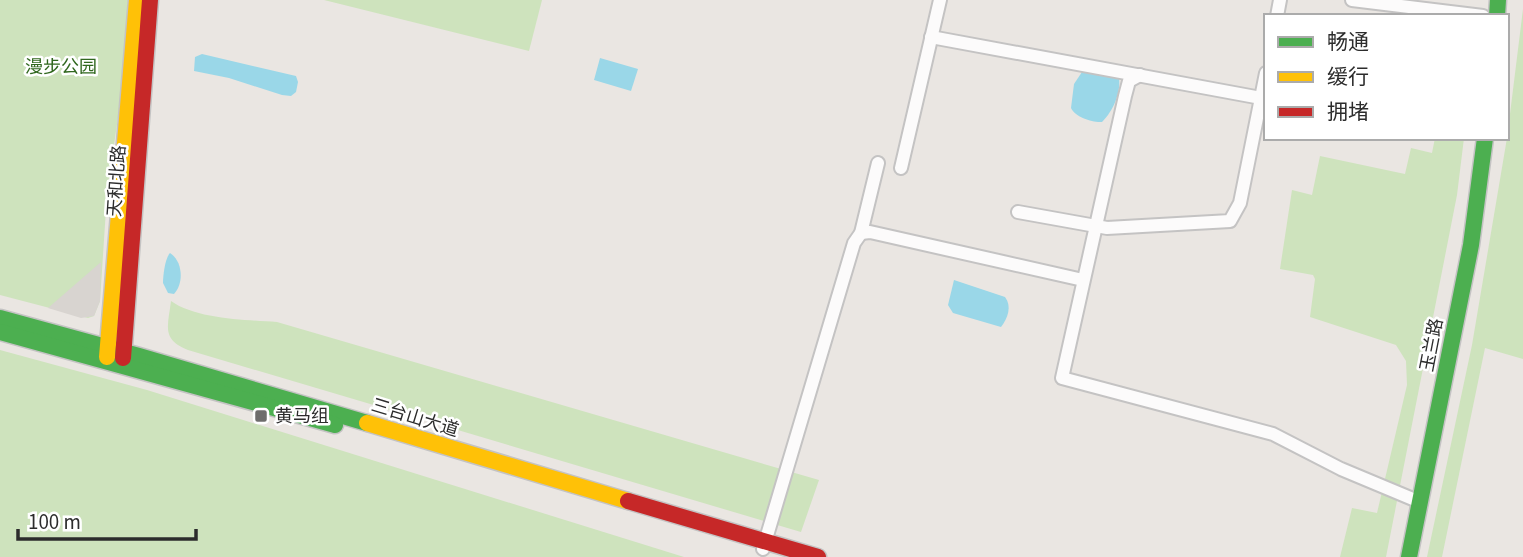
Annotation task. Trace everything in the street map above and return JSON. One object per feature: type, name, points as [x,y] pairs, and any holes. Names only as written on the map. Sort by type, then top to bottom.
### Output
[{"type":"street","name":"天和北路","points":[[115,355],[137,0]]},
{"type":"street","name":"天和北路","points":[[115,355],[150,0]]},
{"type":"street","points":[[901,168],[940,0]]},
{"type":"street","points":[[1352,0],[1468,14]]},
{"type":"street","points":[[931,37],[1261,98]]},
{"type":"street","points":[[1140,75],[1129,81],[1094,226],[1062,378],[1273,434],[1341,469],[1417,501]]},
{"type":"street","points":[[1018,212],[1107,228],[1230,221],[1240,203],[1264,83]]},
{"type":"street","name":"玉兰路","points":[[1409,557],[1465,229],[1476,140]]},
{"type":"street","name":"玉兰路","points":[[1400,557],[1417,501],[1471,245],[1485,140]]},
{"type":"street","points":[[764,544],[854,243],[861,233],[878,163]]},
{"type":"street","points":[[861,233],[870,232],[1083,280]]},
{"type":"street","name":"三台山大道","points":[[0,318],[115,355],[764,544],[818,557]]},
{"type":"street","name":"三台山大道","points":[[0,332],[115,355]]},
{"type":"street","name":"三台山大道","points":[[764,544],[786,557]]},
{"type":"green space","name":"漫步公园","points":[[0,0],[128,0],[121,96],[107,194],[100,301],[94,316],[88,318],[0,295]]},
{"type":"green space","points":[[324,0],[542,0],[529,51]]},
{"type":"green space","points":[[1523,9],[1523,359],[1485,348],[1442,557],[1427,557],[1472,345],[1507,140],[1509,140]]},
{"type":"green space","points":[[1435,140],[1464,140],[1457,195],[1386,557],[1340,557],[1352,508],[1377,513],[1407,385],[1406,361],[1396,345],[1310,317],[1315,279],[1313,275],[1280,269],[1292,190],[1312,195],[1320,156],[1405,174],[1411,148],[1432,153]]},
{"type":"green space","points":[[171,301],[207,315],[277,322],[819,480],[801,532],[188,350],[179,346],[168,331]]},
{"type":"green space","points":[[0,350],[147,390],[684,557],[0,557]]},
{"type":"shaded area","points":[[101,262],[100,301],[94,316],[81,318],[48,308]]},
{"type":"water","points":[[202,54],[296,76],[296,92],[291,96],[282,95],[229,78],[194,71],[195,57]]},
{"type":"water","points":[[600,58],[638,69],[631,91],[594,80]]},
{"type":"water","points":[[1084,69],[1119,78],[1115,102],[1102,122],[1085,119],[1071,108],[1074,84]]},
{"type":"water","points":[[170,253],[178,261],[181,273],[174,294],[168,293],[163,283]]},
{"type":"water","points":[[954,280],[1005,297],[1008,312],[1001,327],[953,313],[948,305]]},
{"type":"traffic: fast","points":[[1497,14],[1498,0]]},
{"type":"traffic: fast","points":[[1409,557],[1471,245],[1485,140]]},
{"type":"traffic: fast","points":[[0,318],[367,423]]},
{"type":"traffic: fast","points":[[0,332],[335,425]]},
{"type":"traffic: slow","points":[[107,357],[137,0]]},
{"type":"traffic: slow","points":[[367,423],[628,501]]},
{"type":"traffic: jam","points":[[123,358],[150,0]]},
{"type":"traffic: jam","points":[[628,501],[818,557]]},
{"type":"place","name":"黄马组","points":[[261,416]]}]
